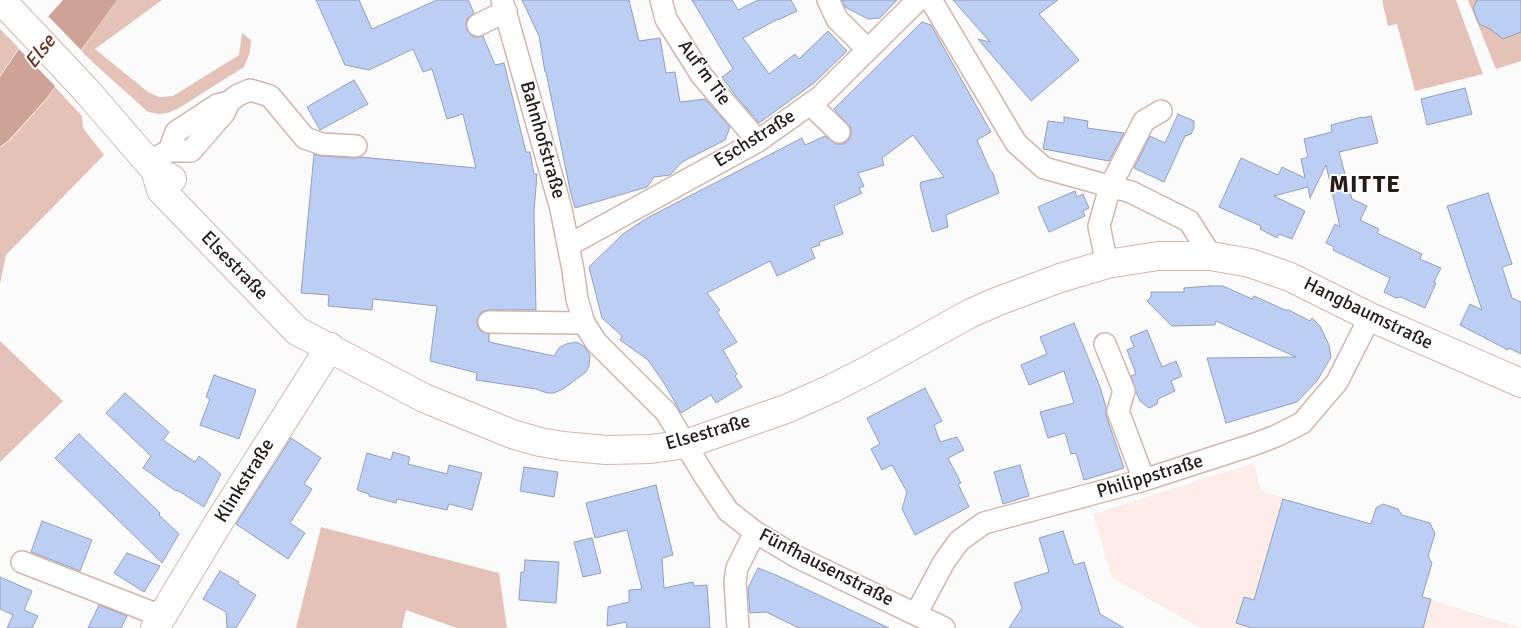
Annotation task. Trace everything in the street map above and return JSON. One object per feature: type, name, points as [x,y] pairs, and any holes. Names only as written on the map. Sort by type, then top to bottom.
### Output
[{"type":"street","name":"Auf'm Tie","points":[[661,0],[666,19],[702,76],[758,141]]},
{"type":"street","points":[[828,0],[837,19],[867,49]]},
{"type":"street","name":"Eschstraße","points":[[568,245],[733,164],[758,141],[820,97],[918,0]]},
{"type":"street","points":[[931,0],[1016,143],[1044,168],[1131,192],[1189,221],[1211,256]]},
{"type":"street","name":"Elsestraße","points":[[3,2],[85,89],[304,313],[330,347],[424,398],[512,434],[540,442],[606,450],[651,449],[686,444],[786,409],[870,369],[969,314],[996,302],[1076,273]]},
{"type":"street","name":"Bahnhofstraße","points":[[478,25],[504,5],[561,209],[577,300],[584,322]]},
{"type":"street","points":[[157,161],[190,151],[224,112],[229,102],[238,95],[250,90],[270,96],[305,138],[322,144],[356,146]]},
{"type":"street","points":[[810,104],[839,132]]},
{"type":"street","points":[[1108,264],[1100,226],[1110,186],[1144,121],[1160,111]]},
{"type":"street","name":"Hangbaumstraße","points":[[1076,273],[1108,264],[1158,256],[1211,256],[1250,263],[1290,277],[1370,317],[1521,383]]},
{"type":"street","name":"Philippstraße","points":[[916,614],[944,562],[959,541],[984,523],[1144,480],[1255,444],[1302,424],[1337,382],[1370,317]]},
{"type":"street","points":[[489,322],[584,322]]},
{"type":"street","name":"Fünfhausenstraße","points":[[584,322],[596,342],[666,412],[728,511],[755,532],[797,557],[944,628]]},
{"type":"street","points":[[1105,344],[1124,391],[1118,411],[1144,480]]},
{"type":"street","name":"Klinkstraße","points":[[22,562],[158,622],[330,347]]},
{"type":"street","points":[[738,628],[735,582],[737,568],[755,532]]},
{"type":"shaded area","points":[[117,0],[162,0],[95,49],[148,92],[159,97],[173,96],[239,55],[242,33],[251,40],[250,52],[244,67],[179,108],[168,113],[148,112],[81,51]]},
{"type":"shaded area","points":[[1382,0],[1456,0],[1483,74],[1415,91],[1397,24],[1388,26]]},
{"type":"shaded area","points":[[1468,0],[1521,0],[1521,61],[1496,69]]},
{"type":"shaded area","points":[[0,29],[19,48],[0,76]]},
{"type":"shaded area","points":[[55,87],[82,116],[83,128],[104,155],[6,255],[0,284],[0,148],[10,140],[46,100]]},
{"type":"shaded area","points":[[0,341],[63,401],[0,462]]},
{"type":"shaded area","points":[[1254,463],[1261,491],[1283,499],[1371,525],[1376,508],[1383,504],[1398,509],[1402,515],[1430,523],[1435,534],[1428,556],[1432,563],[1413,594],[1521,628],[1201,628],[1112,578],[1093,514]]},
{"type":"shaded area","points":[[321,527],[499,573],[507,628],[457,628],[406,610],[402,628],[296,628]]},
{"type":"water","name":"Else","points":[[63,0],[117,0],[46,99],[9,140],[0,147],[0,77],[19,49]]},
{"type":"pier","points":[[47,15],[83,52],[57,88],[17,47]]},
{"type":"building","points":[[316,0],[359,0],[372,29],[437,0],[468,0],[474,13],[467,19],[467,30],[472,36],[483,36],[495,65],[504,63],[526,152],[530,152],[534,174],[537,174],[534,212],[536,310],[483,311],[479,315],[478,328],[482,332],[489,334],[489,342],[554,356],[559,348],[566,344],[576,342],[584,346],[590,355],[589,366],[586,372],[563,389],[554,393],[547,393],[536,389],[476,380],[477,373],[430,361],[437,306],[373,299],[372,310],[328,306],[329,295],[301,293],[314,154],[476,168],[463,114],[447,119],[432,69],[423,72],[413,49],[369,70],[345,65]]},
{"type":"building","points":[[522,0],[629,0],[639,41],[660,38],[666,73],[675,72],[680,102],[705,99],[730,127],[725,140],[682,162],[670,175],[654,177],[647,187],[575,208],[545,72],[539,36]]},
{"type":"building","points":[[692,0],[732,0],[738,10],[758,0],[791,0],[797,11],[743,38],[769,74],[795,54],[799,59],[828,31],[847,51],[814,83],[759,123],[722,77],[733,69]]},
{"type":"building","points":[[842,0],[897,0],[880,18],[868,19],[845,7]]},
{"type":"building","points":[[953,0],[1058,0],[1039,14],[1079,60],[1031,101],[978,39],[990,42]]},
{"type":"building","points":[[1477,0],[1521,0],[1521,32],[1503,39],[1490,29],[1479,24],[1473,8]]},
{"type":"building","points":[[922,22],[931,25],[991,132],[977,140],[993,173],[999,193],[946,215],[948,227],[932,232],[920,185],[921,182],[944,177],[913,135],[882,158],[884,165],[858,173],[864,186],[859,188],[862,193],[834,206],[843,234],[819,242],[820,245],[811,248],[815,258],[777,276],[770,261],[707,293],[720,310],[717,312],[737,342],[723,350],[742,387],[716,403],[711,395],[681,413],[648,360],[620,340],[622,336],[602,318],[589,267],[623,234],[647,218],[802,138],[805,145],[825,136],[836,144],[843,144],[848,141],[851,135],[851,128],[834,109]]},
{"type":"building","points":[[354,80],[368,104],[320,130],[307,107]]},
{"type":"building","points":[[1465,88],[1472,114],[1427,125],[1421,99]]},
{"type":"building","points":[[1178,114],[1194,121],[1194,128],[1191,134],[1185,136],[1164,182],[1134,168],[1150,136],[1165,143]]},
{"type":"building","points":[[1371,116],[1378,143],[1339,152],[1352,199],[1367,206],[1360,220],[1379,229],[1377,233],[1422,254],[1420,259],[1441,268],[1425,308],[1401,297],[1396,298],[1384,292],[1390,278],[1333,250],[1334,247],[1326,243],[1335,224],[1340,227],[1326,165],[1310,198],[1308,187],[1274,196],[1305,211],[1292,239],[1279,234],[1277,238],[1260,229],[1261,226],[1219,207],[1241,158],[1278,175],[1282,167],[1305,178],[1301,159],[1308,157],[1304,139],[1332,132],[1331,125]]},
{"type":"building","points":[[1064,117],[1088,121],[1087,128],[1124,133],[1109,161],[1043,149],[1048,121],[1064,123]]},
{"type":"building","points":[[1075,191],[1077,197],[1083,194],[1089,208],[1083,211],[1085,216],[1049,232],[1038,207]]},
{"type":"building","points":[[1488,193],[1512,264],[1502,267],[1512,298],[1521,302],[1521,354],[1509,348],[1508,350],[1460,325],[1470,304],[1482,310],[1447,206]]},
{"type":"building","points":[[1223,286],[1252,299],[1254,296],[1310,321],[1312,318],[1320,326],[1329,345],[1331,357],[1317,381],[1297,402],[1226,423],[1207,358],[1296,357],[1216,321],[1215,325],[1172,326],[1147,301],[1151,297],[1151,292],[1184,292],[1184,288]]},
{"type":"building","points":[[1074,323],[1100,387],[1106,407],[1106,415],[1124,468],[1084,480],[1076,453],[1071,454],[1065,433],[1048,438],[1040,412],[1074,403],[1064,371],[1029,385],[1021,365],[1047,354],[1040,337]]},
{"type":"building","points":[[1147,330],[1162,367],[1176,361],[1182,376],[1171,381],[1175,391],[1158,399],[1157,404],[1149,408],[1140,401],[1136,392],[1131,376],[1136,374],[1127,350],[1134,347],[1130,337]]},
{"type":"building","points":[[214,375],[256,390],[239,439],[200,425],[210,399],[206,397]]},
{"type":"building","points":[[925,388],[942,421],[934,425],[940,442],[957,437],[964,450],[948,458],[961,483],[958,484],[969,507],[915,535],[902,509],[907,492],[892,465],[882,470],[871,449],[880,444],[867,418]]},
{"type":"building","points":[[125,393],[169,432],[163,440],[195,462],[199,456],[221,474],[204,507],[176,491],[143,468],[151,456],[106,413]]},
{"type":"building","points":[[79,434],[179,534],[162,563],[55,458]]},
{"type":"building","points":[[291,438],[321,458],[304,484],[312,489],[290,523],[305,533],[288,559],[236,524]]},
{"type":"building","points":[[393,452],[410,457],[408,464],[447,474],[449,465],[482,473],[472,510],[449,504],[447,510],[397,499],[396,503],[369,496],[369,494],[357,490],[367,453],[391,460]]},
{"type":"building","points":[[1020,465],[1029,496],[1003,504],[994,472]]},
{"type":"building","points":[[524,467],[558,472],[554,497],[520,491]]},
{"type":"building","points":[[656,485],[673,555],[662,558],[664,588],[693,582],[694,586],[707,585],[710,628],[627,628],[626,622],[607,626],[608,607],[629,602],[629,590],[642,589],[627,530],[595,538],[586,503]]},
{"type":"building","points":[[1283,499],[1371,524],[1376,508],[1383,504],[1398,509],[1402,515],[1430,523],[1435,534],[1428,556],[1432,563],[1422,597],[1431,599],[1423,628],[1252,628],[1236,623],[1244,597],[1254,600]]},
{"type":"building","points":[[42,521],[92,540],[80,571],[31,552]]},
{"type":"building","points":[[1063,531],[1074,565],[1084,562],[1100,614],[1124,628],[1009,628],[1022,608],[1014,583],[1049,572],[1039,538]]},
{"type":"building","points":[[592,538],[601,573],[583,577],[574,542]]},
{"type":"building","points":[[127,553],[160,566],[144,592],[114,573]]},
{"type":"building","points":[[525,560],[559,562],[556,603],[519,600],[521,572],[524,572]]},
{"type":"building","points":[[758,568],[889,628],[799,628],[766,612],[750,613],[748,588]]},
{"type":"building","points":[[220,571],[256,595],[236,628],[227,628],[226,612],[203,599]]},
{"type":"building","points":[[0,577],[32,591],[24,610],[38,616],[32,628],[7,628],[13,615],[0,609]]},
{"type":"building","points":[[99,605],[127,616],[121,628],[88,628]]},
{"type":"district","name":"MITTE","points":[[1365,186]]}]
